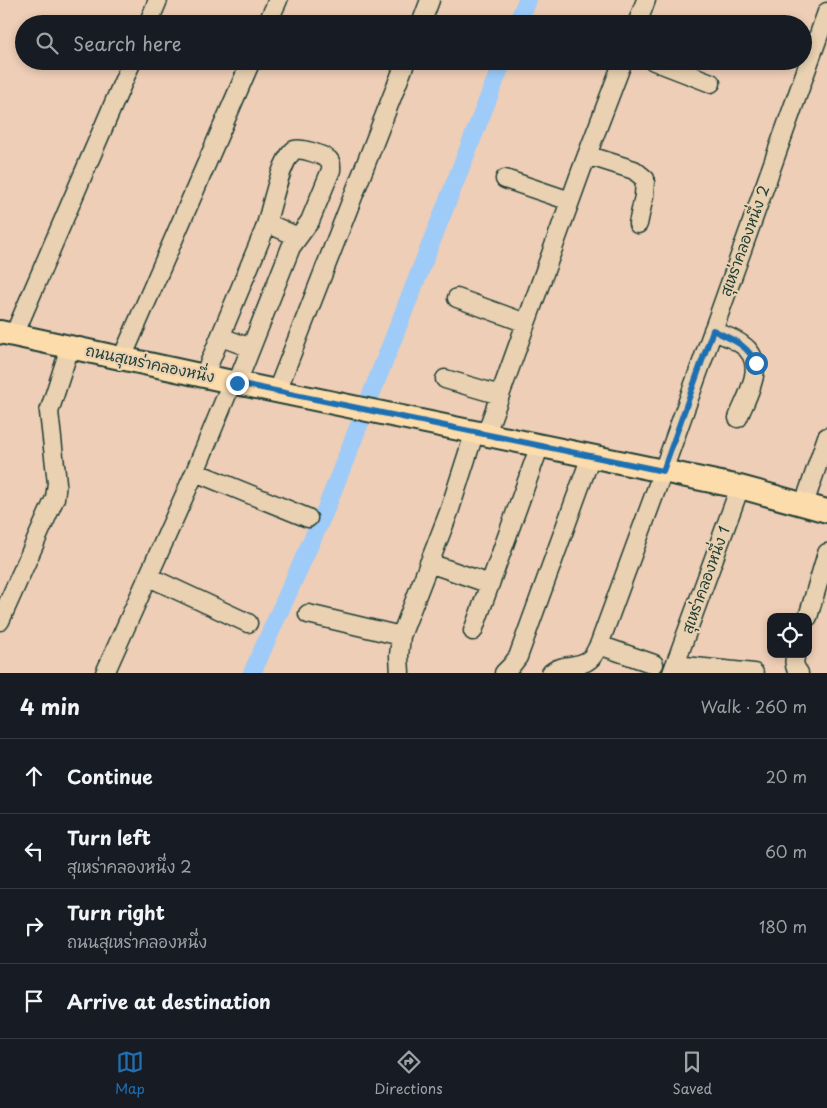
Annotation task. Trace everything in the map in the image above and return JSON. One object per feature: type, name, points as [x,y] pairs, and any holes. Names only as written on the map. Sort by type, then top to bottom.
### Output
[{"type":"main road","name":"ถนนสุเหร่าคลองหนึ่ง","points":[[7,334],[740,487],[827,511]]},
{"type":"street","points":[[152,15],[158,0]]},
{"type":"street","points":[[271,15],[278,0]]},
{"type":"street","points":[[424,15],[430,0]]},
{"type":"street","points":[[640,15],[646,0]]},
{"type":"street","name":"สุเหร่าคลองหนึ่ง 2","points":[[812,54],[827,12]]},
{"type":"street","points":[[7,334],[128,70]]},
{"type":"street","points":[[122,358],[247,70]]},
{"type":"street","points":[[277,391],[402,70]]},
{"type":"street","points":[[400,673],[401,636],[481,432],[500,395],[620,70]]},
{"type":"street","points":[[677,70],[711,83]]},
{"type":"street","name":"สุเหร่าคลองหนึ่ง 2","points":[[551,673],[556,668],[584,664],[592,658],[599,645],[806,70]]},
{"type":"street","points":[[105,673],[251,348],[291,247],[310,221],[331,170],[332,165],[329,160],[297,148],[293,150],[286,162],[267,223],[204,376]]},
{"type":"street","points":[[587,155],[634,170],[645,180],[644,196],[638,224]]},
{"type":"street","points":[[504,179],[570,201]]},
{"type":"street","points":[[267,223],[298,237]]},
{"type":"street","points":[[457,298],[526,324]]},
{"type":"street","points":[[713,330],[742,344],[756,363],[756,374],[738,418]]},
{"type":"street","points":[[221,337],[251,348]]},
{"type":"street","points":[[0,621],[55,498],[57,483],[49,412],[70,347]]},
{"type":"street","points":[[445,379],[500,395]]},
{"type":"street","points":[[804,504],[827,437]]},
{"type":"street","points":[[473,631],[540,445]]},
{"type":"street","points":[[504,673],[518,657],[591,456]]},
{"type":"street","points":[[195,472],[308,518]]},
{"type":"street","name":"สุเหร่าคลองหนึ่ง 1","points":[[673,669],[740,487]]},
{"type":"street","points":[[809,613],[827,553]]},
{"type":"street","points":[[429,563],[490,584]]},
{"type":"street","points":[[149,577],[248,623]]},
{"type":"street","points":[[308,614],[401,636]]},
{"type":"street","points":[[599,645],[654,664]]},
{"type":"street","points":[[795,658],[794,668],[799,673]]},
{"type":"street","points":[[673,669],[754,673]]},
{"type":"waterway","points":[[521,15],[527,0]]},
{"type":"waterway","points":[[252,673],[325,511],[499,70]]},
{"type":"route","points":[[237,383],[663,471],[713,330],[742,344],[756,363]]}]
